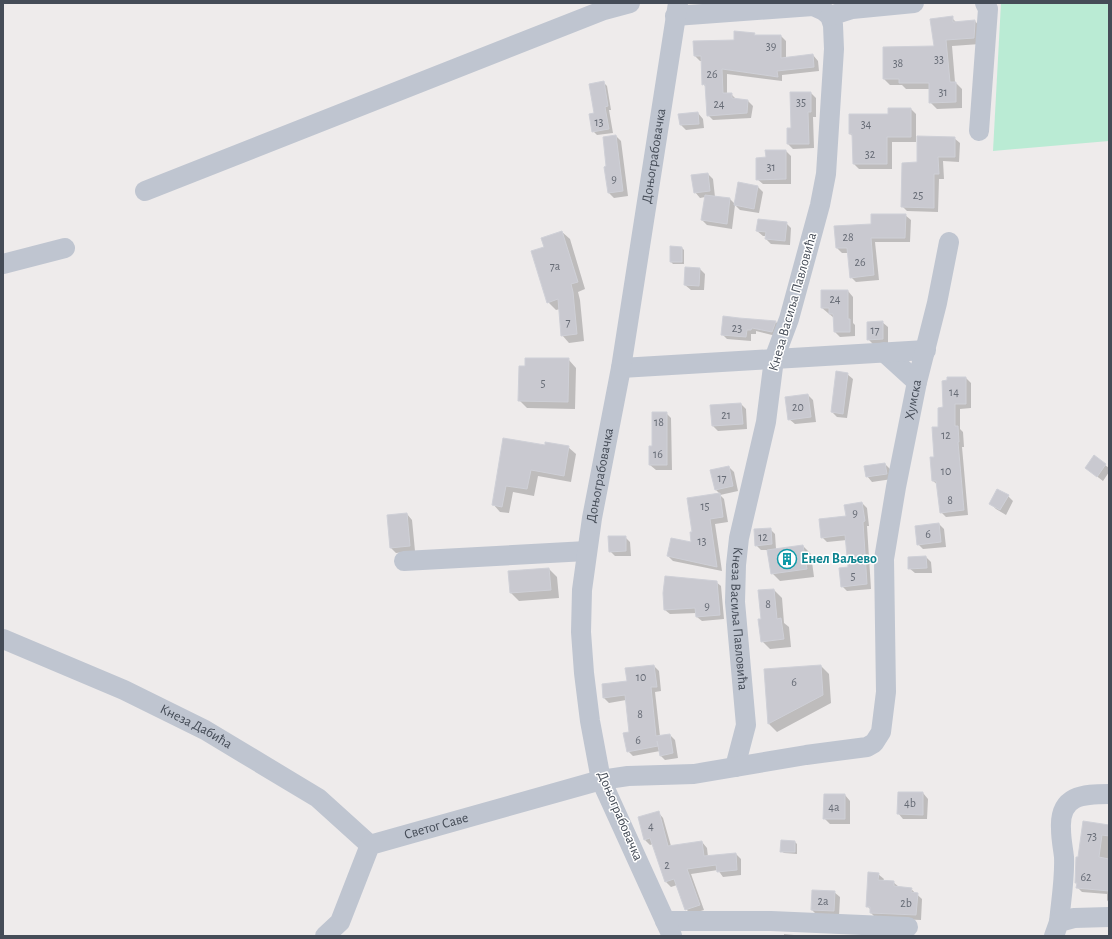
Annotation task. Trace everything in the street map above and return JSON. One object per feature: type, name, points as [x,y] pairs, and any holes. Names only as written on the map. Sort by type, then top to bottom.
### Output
[{"type":"street","points":[[145,191],[604,10],[630,3]]},
{"type":"street","points":[[676,10],[813,6],[824,11],[830,16],[852,9],[914,3]]},
{"type":"street","points":[[979,131],[988,9],[984,3]]},
{"type":"street","name":"Доњограбовачка","points":[[668,928],[602,780],[590,721],[582,639],[582,590],[592,518],[621,368],[676,10]]},
{"type":"street","name":"Кнеза Васиља Павловића","points":[[735,767],[746,725],[735,602],[736,565],[739,538],[766,422],[774,359],[789,319],[820,205],[826,174],[834,49],[834,25],[830,16]]},
{"type":"street","name":"Хумска","points":[[735,767],[806,755],[867,747],[874,743],[879,737],[881,732],[886,692],[884,559],[896,487],[917,382],[926,350],[949,242]]},
{"type":"street","points":[[3,264],[65,248]]},
{"type":"street","points":[[621,368],[926,350]]},
{"type":"street","points":[[884,352],[917,382]]},
{"type":"street","points":[[404,561],[587,551]]},
{"type":"street","name":"Кнеза Дабића","points":[[3,639],[124,690],[205,730],[318,798],[370,845]]},
{"type":"street","name":"Светог Саве","points":[[370,845],[602,780],[628,776],[694,774],[735,767]]},
{"type":"street","points":[[1056,929],[1064,858],[1060,827],[1066,806],[1073,798],[1083,795],[1109,794]]},
{"type":"street","points":[[325,936],[340,922],[370,845]]},
{"type":"street","points":[[1056,929],[1074,918],[1109,917]]},
{"type":"street","points":[[668,928],[771,921],[908,927]]},
{"type":"green space","points":[[1001,3],[1109,3],[1109,141],[993,151]]},
{"type":"building","points":[[953,16],[953,22],[975,20],[974,38],[946,40],[950,82],[956,82],[956,102],[929,103],[929,83],[899,83],[899,79],[883,79],[883,47],[934,46],[930,19]]},
{"type":"building","points":[[734,31],[755,33],[754,35],[781,35],[781,58],[813,54],[814,67],[777,71],[778,77],[722,69],[723,93],[732,93],[732,98],[748,100],[747,113],[707,116],[705,84],[702,85],[701,56],[694,56],[693,41],[734,40]]},
{"type":"building","points":[[604,81],[608,106],[605,107],[609,129],[592,132],[589,114],[594,113],[589,84]]},
{"type":"building","points":[[790,92],[811,92],[811,112],[808,112],[809,144],[787,144],[787,128],[791,128]]},
{"type":"building","points":[[888,108],[911,108],[911,137],[887,137],[887,164],[853,164],[852,134],[849,134],[849,114],[888,114]]},
{"type":"building","points":[[698,112],[699,124],[680,125],[678,114]]},
{"type":"building","points":[[616,135],[623,191],[608,193],[604,167],[606,166],[603,137]]},
{"type":"building","points":[[917,136],[955,137],[955,157],[938,157],[939,174],[934,174],[934,208],[901,207],[902,163],[917,162]]},
{"type":"building","points":[[765,150],[786,150],[786,179],[756,180],[756,158],[766,157]]},
{"type":"building","points":[[708,173],[710,191],[694,193],[691,175]]},
{"type":"building","points":[[738,182],[758,186],[754,209],[734,205]]},
{"type":"building","points":[[705,195],[730,198],[727,224],[701,220]]},
{"type":"building","points":[[871,214],[906,214],[905,238],[871,238],[874,275],[850,278],[847,248],[836,248],[834,226],[871,224]]},
{"type":"building","points":[[758,219],[787,222],[785,241],[765,239],[766,232],[756,231]]},
{"type":"building","points":[[562,231],[578,282],[571,284],[577,334],[561,336],[558,299],[547,303],[531,251],[544,247],[541,238]]},
{"type":"building","points":[[670,246],[682,247],[682,262],[670,262]]},
{"type":"building","points":[[685,267],[700,268],[699,286],[684,285]]},
{"type":"building","points":[[821,290],[848,290],[848,319],[850,319],[850,332],[834,332],[833,314],[829,314],[829,308],[821,308]]},
{"type":"building","points":[[723,316],[776,321],[772,332],[752,328],[751,330],[747,330],[746,337],[721,335]]},
{"type":"building","points":[[883,321],[883,339],[867,340],[867,322]]},
{"type":"building","points":[[525,358],[569,358],[568,402],[518,401],[519,366],[525,366]]},
{"type":"building","points":[[836,371],[848,373],[843,414],[831,412]]},
{"type":"building","points":[[947,377],[966,377],[966,404],[955,404],[955,426],[958,426],[964,510],[940,513],[936,481],[932,481],[930,457],[934,457],[932,427],[938,427],[938,408],[943,407],[942,381],[947,380]]},
{"type":"building","points":[[808,394],[811,417],[788,420],[785,397]]},
{"type":"building","points":[[741,403],[743,424],[712,426],[710,405]]},
{"type":"building","points":[[652,412],[667,412],[667,465],[649,465],[649,446],[652,446]]},
{"type":"building","points":[[503,438],[545,445],[545,442],[569,446],[564,476],[531,470],[527,489],[506,486],[502,507],[492,505]]},
{"type":"building","points":[[1094,455],[1106,464],[1097,477],[1085,468]]},
{"type":"building","points":[[885,463],[887,474],[866,477],[864,466]]},
{"type":"building","points":[[729,466],[733,486],[715,490],[710,470]]},
{"type":"building","points":[[997,489],[1009,495],[1000,510],[989,504]]},
{"type":"building","points":[[720,493],[723,517],[710,519],[717,567],[667,556],[671,538],[691,542],[690,532],[692,532],[687,498]]},
{"type":"building","points":[[862,502],[865,521],[863,522],[867,584],[841,587],[839,568],[848,567],[845,535],[821,538],[819,519],[846,516],[844,505]]},
{"type":"building","points":[[407,513],[410,546],[390,548],[387,515]]},
{"type":"building","points":[[939,523],[941,542],[917,545],[915,526]]},
{"type":"building","points":[[771,528],[772,544],[755,546],[754,529]]},
{"type":"building","points":[[608,536],[626,536],[626,551],[609,552]]},
{"type":"building","name":"Енел Ваљево","points":[[803,545],[807,569],[771,574],[767,550]]},
{"type":"building","points":[[926,556],[927,568],[908,569],[908,557]]},
{"type":"building","points":[[549,568],[551,590],[510,593],[508,571]]},
{"type":"building","points":[[665,576],[717,581],[720,615],[696,617],[695,608],[664,610],[663,593]]},
{"type":"building","points":[[774,589],[777,619],[781,618],[784,639],[761,642],[758,619],[761,619],[758,590]]},
{"type":"building","points":[[654,665],[657,687],[651,687],[656,736],[670,734],[673,753],[660,756],[658,746],[627,752],[623,733],[629,732],[625,695],[603,698],[602,684],[627,681],[625,668]]},
{"type":"building","points":[[821,665],[823,695],[768,724],[764,669]]},
{"type":"building","points":[[898,792],[923,792],[923,815],[897,814]]},
{"type":"building","points":[[824,794],[845,794],[845,819],[823,819]]},
{"type":"building","points":[[659,811],[668,846],[702,841],[704,856],[736,853],[737,870],[717,872],[716,865],[687,869],[700,905],[685,910],[674,879],[665,882],[650,838],[644,840],[638,817]]},
{"type":"building","points":[[1083,821],[1109,825],[1109,836],[1102,835],[1099,857],[1109,859],[1109,891],[1076,888],[1076,857],[1078,857]]},
{"type":"building","points":[[781,840],[795,841],[795,852],[780,852]]},
{"type":"building","points":[[868,872],[879,873],[878,880],[894,881],[894,886],[912,888],[911,892],[918,893],[916,915],[870,913],[870,907],[866,907]]},
{"type":"building","points":[[812,890],[835,891],[834,911],[811,910]]},
{"type":"place","name":"Енел Ваљево","points":[[787,559]]}]
